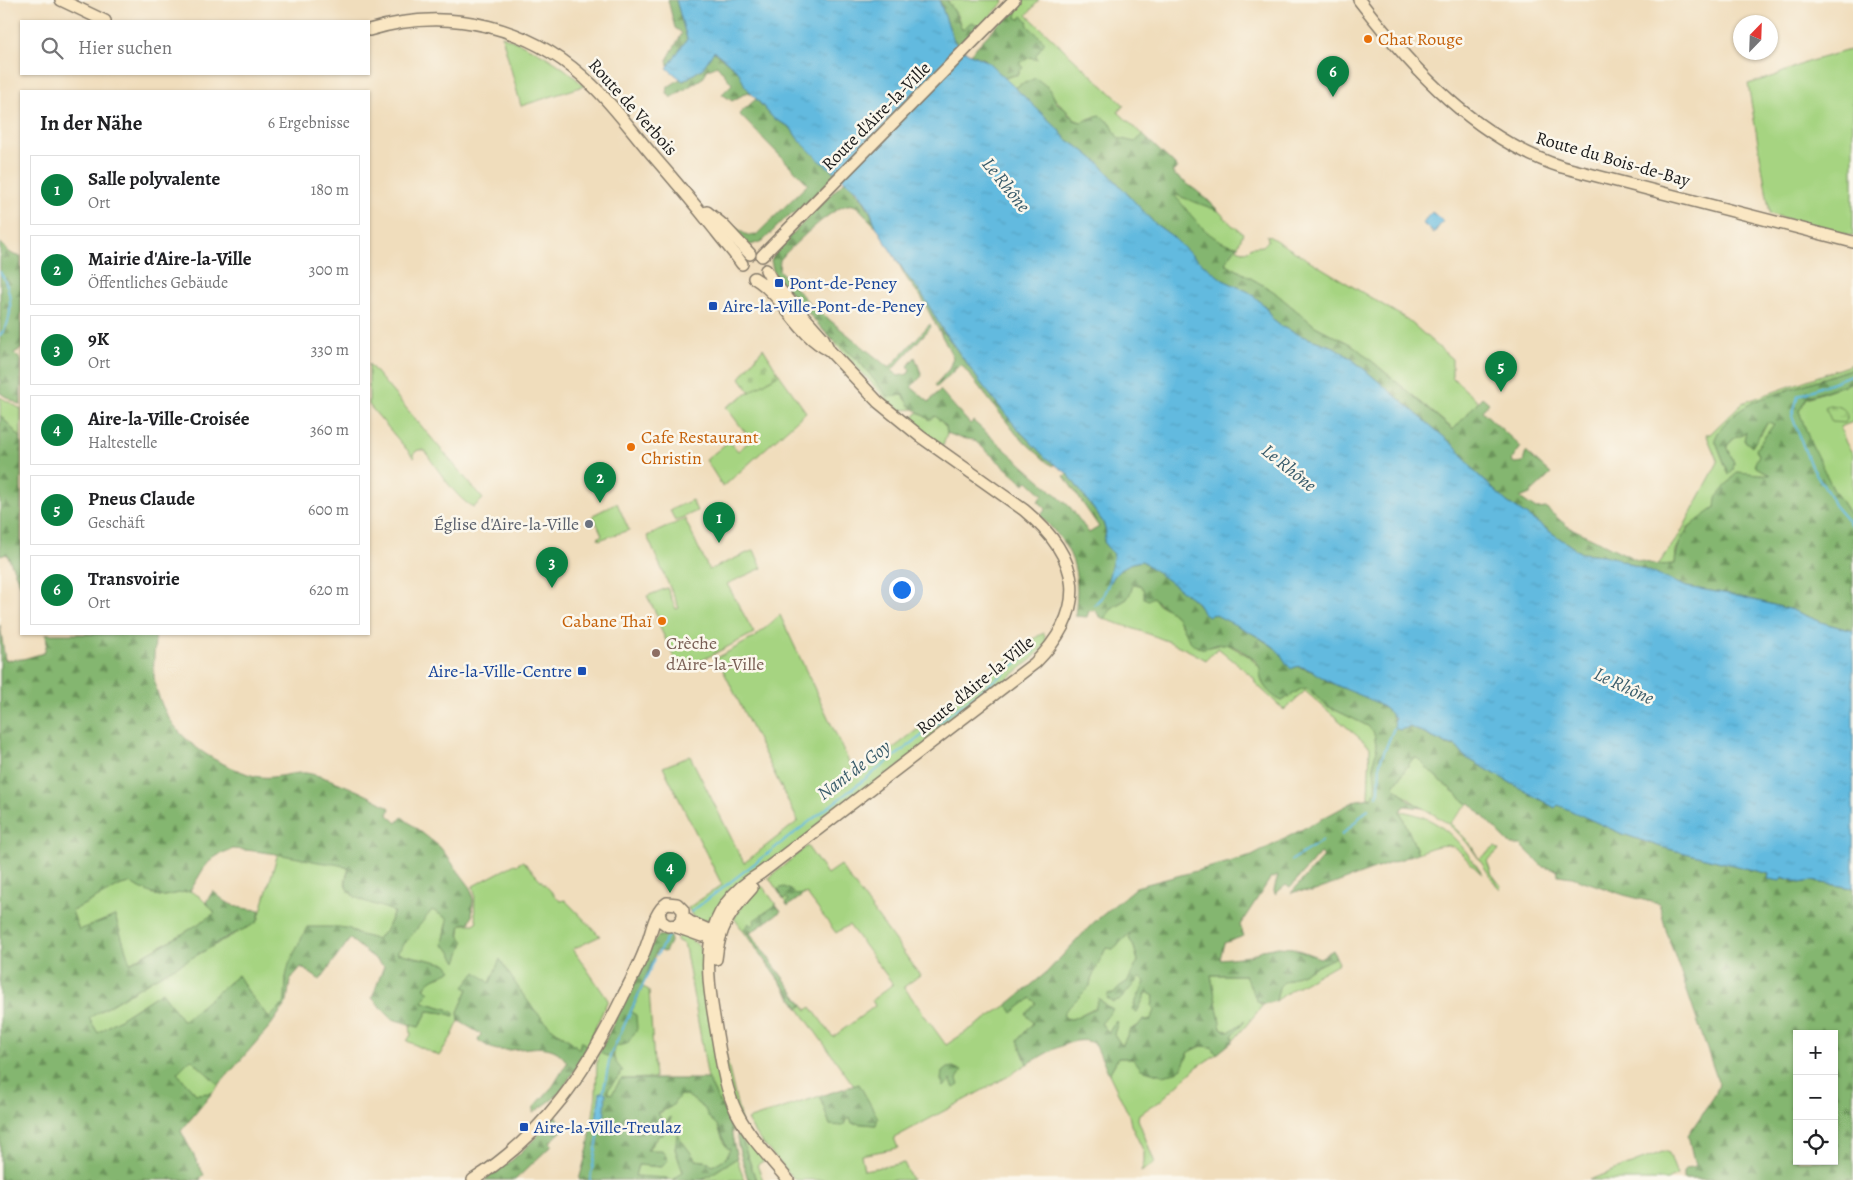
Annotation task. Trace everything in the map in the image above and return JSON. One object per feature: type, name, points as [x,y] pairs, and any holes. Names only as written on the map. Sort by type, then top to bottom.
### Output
[{"type":"main road","points":[[61,0],[103,20]]},
{"type":"main road","name":"Route d'Aire-la-Ville","points":[[756,255],[832,185],[1014,0]]},
{"type":"main road","name":"Route du Bois-de-Bay","points":[[1359,0],[1409,59],[1457,107],[1488,131],[1521,151],[1562,167],[1853,242]]},
{"type":"main road","name":"Route de Verbois","points":[[370,30],[408,21],[443,19],[484,24],[531,41],[557,56],[594,86],[735,252],[742,264]]},
{"type":"main road","name":"Route de Verbois","points":[[690,198],[756,255]]},
{"type":"main road","points":[[756,255],[766,261],[766,270],[762,275],[754,278],[745,274],[742,264],[743,259],[756,255]]},
{"type":"main road","name":"Route d'Aire-la-Ville","points":[[766,270],[773,282],[823,338],[829,350],[878,402],[898,420],[1039,522],[1058,546],[1068,565],[1071,585],[1070,603],[1060,634],[1035,663],[748,882],[719,917],[716,934],[716,1028],[726,1081],[737,1113],[753,1137],[788,1180]]},
{"type":"main road","name":"Route d'Aire-la-Ville","points":[[754,278],[766,287],[817,344],[829,350]]},
{"type":"main road","points":[[474,1180],[504,1159],[534,1133],[566,1095],[580,1076],[605,1032],[664,905],[674,902],[681,907],[683,917],[681,922],[655,934],[648,942]]},
{"type":"main road","points":[[660,912],[661,921],[671,926],[702,936],[716,934]]},
{"type":"main road","points":[[683,917],[716,934]]},
{"type":"green space","points":[[668,0],[676,0],[687,39],[668,65],[667,60],[682,33],[675,28]]},
{"type":"green space","points":[[939,0],[947,0],[956,14],[962,30],[971,22],[981,26],[970,35],[971,37],[960,48],[954,41]]},
{"type":"green space","points":[[947,0],[1003,0],[1004,2],[981,26],[962,31],[958,17]]},
{"type":"green space","points":[[1020,0],[1039,0],[1027,15],[1124,105],[1118,112],[1177,167],[1172,173],[1207,199],[1232,225],[1243,233],[1237,249],[1246,252],[1251,247],[1263,246],[1268,241],[1267,235],[1408,320],[1452,359],[1452,377],[1478,402],[1454,430],[1354,346],[1315,326],[1273,291],[1225,263],[1116,141],[1099,115],[1081,122],[1077,121],[1056,100],[1050,89],[1021,84],[1015,88],[1004,78],[1019,74],[1022,68],[1019,63],[1014,7]]},
{"type":"green space","points":[[1014,7],[1017,11],[1016,18],[1020,19],[1022,16],[1027,20],[1028,26],[1045,42],[1036,55],[1037,59],[1031,57],[1019,63],[1023,68],[1019,71],[1019,74],[1004,78],[985,59],[970,54]]},
{"type":"green space","points":[[502,36],[546,56],[584,86],[521,106]]},
{"type":"green space","points":[[1853,49],[1853,236],[1770,214],[1748,84],[1774,76],[1807,62]]},
{"type":"green space","points":[[713,51],[738,71],[752,94],[748,92],[732,101],[722,94],[732,84],[717,65],[707,70],[704,77],[671,98],[667,93],[668,87],[680,79],[684,81],[703,68]]},
{"type":"green space","points":[[1036,78],[1050,89],[1056,102],[1066,110],[1069,116],[1073,116],[1074,120],[1081,122],[1099,115],[1111,124],[1118,138],[1135,142],[1143,135],[1177,167],[1172,173],[1197,191],[1219,211],[1175,196],[1209,234],[1227,244],[1237,246],[1225,263],[1273,291],[1315,326],[1354,346],[1453,430],[1482,397],[1489,403],[1482,411],[1521,447],[1511,461],[1515,463],[1523,462],[1526,452],[1551,474],[1530,494],[1520,498],[1536,509],[1546,508],[1567,526],[1637,560],[1658,565],[1675,564],[1679,544],[1687,530],[1715,508],[1716,498],[1737,472],[1770,475],[1756,467],[1755,463],[1759,455],[1756,449],[1774,424],[1767,422],[1752,447],[1744,440],[1746,432],[1741,436],[1736,436],[1727,446],[1734,463],[1733,471],[1729,475],[1715,439],[1722,427],[1732,417],[1755,401],[1853,368],[1853,382],[1807,397],[1799,411],[1811,444],[1834,490],[1853,519],[1853,631],[1766,603],[1687,587],[1616,558],[1581,553],[1507,502],[1475,472],[1457,448],[1352,359],[1334,347],[1282,327],[1273,320],[1264,305],[1249,292],[1223,280],[1154,223],[1100,164],[1066,139],[1015,88]]},
{"type":"green space","points":[[756,99],[774,119],[790,127],[798,139],[836,174],[801,209],[787,217],[763,241],[751,245],[747,244],[733,230],[735,227],[747,235],[756,235],[808,184],[739,114]]},
{"type":"green space","points":[[846,180],[864,201],[876,226],[856,206],[846,205],[828,216],[798,241],[780,260],[779,270],[810,304],[889,368],[930,324],[931,327],[892,370],[898,376],[908,374],[910,370],[908,366],[915,357],[922,376],[911,387],[929,402],[940,390],[970,424],[973,421],[1070,507],[1089,533],[1099,527],[1064,476],[1068,474],[1103,522],[1106,532],[1104,541],[1114,554],[1111,582],[1124,567],[1142,561],[1187,594],[1202,608],[1244,628],[1275,648],[1296,666],[1315,672],[1329,682],[1371,699],[1390,712],[1400,730],[1410,727],[1448,745],[1455,745],[1465,757],[1555,808],[1558,804],[1620,833],[1661,847],[1769,874],[1768,878],[1781,877],[1799,883],[1811,881],[1853,888],[1853,1180],[1683,1179],[1683,1171],[1686,1168],[1695,1166],[1688,1135],[1715,1095],[1719,1084],[1667,933],[1659,904],[1624,895],[1572,877],[1558,875],[1557,870],[1543,867],[1521,845],[1511,845],[1470,803],[1468,804],[1417,758],[1413,758],[1394,786],[1409,801],[1423,808],[1404,806],[1400,811],[1418,853],[1312,892],[1298,891],[1291,893],[1324,856],[1320,853],[1290,888],[1286,885],[1275,894],[1274,890],[1278,876],[1270,879],[1240,925],[1244,936],[1224,943],[1220,959],[1250,956],[1262,950],[1278,947],[1293,948],[1320,958],[1333,950],[1336,957],[1284,982],[1279,987],[1276,1001],[1264,1004],[1257,1001],[1245,975],[1211,975],[1221,1028],[1229,1032],[1245,1021],[1232,1036],[1233,1041],[1217,1054],[1212,1047],[1201,1046],[1189,1052],[1182,1068],[1176,1072],[1162,1075],[1141,1069],[1133,1058],[1118,1058],[1109,1074],[1096,1046],[1089,1042],[1081,1041],[1072,1042],[1052,1050],[1027,1064],[1018,1040],[1033,1023],[1026,1014],[1036,1003],[1031,998],[1012,1013],[1007,1005],[1047,972],[1092,924],[1136,887],[1252,856],[1357,800],[1372,798],[1375,787],[1374,762],[1377,751],[1374,733],[1368,726],[1327,706],[1306,688],[1301,689],[1282,701],[1276,698],[1264,686],[1258,664],[1251,657],[1226,644],[1205,648],[1194,645],[1169,610],[1153,597],[1148,600],[1144,598],[1144,591],[1140,585],[1133,584],[1127,599],[1113,607],[1104,619],[1095,610],[1089,611],[1087,617],[1075,616],[1077,599],[1076,572],[1068,549],[1040,516],[1046,509],[1038,501],[1043,495],[1028,481],[1024,484],[974,440],[960,438],[947,433],[946,426],[935,416],[930,420],[910,406],[903,395],[888,397],[858,360],[822,329],[774,274],[771,261],[776,251]],"holes":[[[1130,933],[1129,938],[1138,961],[1128,981],[1119,987],[1114,994],[1108,994],[1107,998],[1113,1002],[1121,999],[1140,977],[1145,982],[1132,1009],[1137,1012],[1147,992],[1154,996],[1152,1006],[1155,1010],[1152,1018],[1148,1020],[1143,1019],[1137,1027],[1130,1030],[1122,1046],[1114,1034],[1118,1022],[1116,1021],[1109,1032],[1101,1024],[1113,1009],[1105,1005],[1099,998],[1095,1008],[1072,1019],[1065,1018],[1063,1013],[1090,986],[1091,979],[1106,948],[1113,949]]]},
{"type":"green space","points":[[0,242],[12,254],[20,256],[20,350],[14,353],[20,359],[20,405],[0,393]]},
{"type":"green space","points":[[896,259],[922,294],[942,329],[980,382],[1016,427],[1054,466],[1048,463],[1017,435],[961,364],[937,387],[935,385],[949,369],[953,357],[921,297],[907,279]]},
{"type":"green space","points":[[822,329],[858,360],[888,397],[903,395],[914,409],[902,410],[891,404]]},
{"type":"green space","points":[[763,348],[779,374],[750,392],[740,378]]},
{"type":"green space","points":[[1853,364],[1853,368],[1787,390],[1715,439],[1729,475],[1734,463],[1727,446],[1729,443],[1738,435],[1747,431],[1745,442],[1761,434],[1767,422],[1775,423],[1756,449],[1759,455],[1756,467],[1771,475],[1760,474],[1687,529],[1676,550],[1675,564],[1658,565],[1680,534],[1718,462],[1706,434],[1710,434],[1742,403]]},
{"type":"green space","points":[[370,365],[483,499],[474,507],[468,504],[440,473],[424,450],[418,450],[413,454],[414,458],[370,406]]},
{"type":"green space","points":[[779,374],[806,412],[723,487],[706,460],[729,441],[738,451],[751,440],[726,407]]},
{"type":"green space","points":[[1853,382],[1853,422],[1840,427],[1846,443],[1853,454],[1853,519],[1815,454],[1799,411],[1807,398]]},
{"type":"green space","points":[[0,397],[20,408],[20,437],[0,415]]},
{"type":"green space","points":[[1829,405],[1844,409],[1847,414],[1845,423],[1832,422],[1825,407]]},
{"type":"green space","points":[[918,412],[930,420],[935,415],[946,427],[947,433],[943,446],[910,421]]},
{"type":"green space","points":[[0,415],[20,437],[20,584],[7,554],[0,556]]},
{"type":"green space","points":[[692,500],[697,511],[675,521],[670,510]]},
{"type":"green space","points":[[617,503],[629,530],[599,540],[598,538],[602,535],[593,515]]},
{"type":"green space","points":[[685,519],[709,570],[754,550],[762,568],[727,584],[754,633],[687,668],[678,666],[656,619],[658,617],[647,596],[667,588],[676,609],[679,608],[647,536]]},
{"type":"green space","points":[[1133,584],[1140,585],[1144,591],[1153,596],[1158,604],[1169,610],[1178,619],[1189,640],[1197,647],[1216,646],[1221,643],[1227,644],[1250,657],[1262,670],[1262,682],[1265,687],[1277,698],[1282,701],[1306,687],[1327,706],[1368,726],[1374,733],[1377,751],[1374,763],[1376,787],[1372,798],[1368,798],[1370,747],[1305,691],[1284,710],[1255,683],[1254,678],[1218,648],[1206,660],[1169,642],[1104,619],[1113,607],[1127,599]]},
{"type":"green space","points":[[780,615],[856,777],[1038,636],[1044,633],[1047,643],[1032,659],[710,919],[700,921],[692,916],[688,908],[722,885],[663,767],[690,756],[744,863],[798,821],[717,658],[755,637]]},
{"type":"green space","points":[[0,625],[5,660],[23,659],[44,653],[47,643],[46,635],[155,635],[154,677],[159,698],[174,725],[194,746],[220,762],[253,776],[272,777],[306,773],[349,787],[372,798],[390,808],[388,815],[397,823],[402,817],[440,847],[471,888],[473,900],[472,917],[469,923],[461,924],[459,935],[464,942],[457,962],[449,949],[443,945],[448,919],[432,910],[397,953],[447,964],[452,970],[427,984],[424,988],[429,992],[423,1002],[447,1009],[454,1013],[454,1016],[428,1011],[419,1027],[392,1019],[372,998],[384,966],[350,939],[320,980],[301,967],[290,980],[287,1002],[271,1025],[219,1085],[191,1059],[177,1073],[196,1094],[212,1093],[181,1131],[204,1175],[200,1178],[201,1180],[0,1180]],"holes":[[[233,849],[276,854],[338,865],[349,869],[346,885],[353,895],[394,912],[385,932],[376,939],[339,927],[307,927],[289,964],[286,977],[285,1002],[269,1018],[249,993],[238,975],[183,1021],[162,992],[98,1033],[89,1018],[227,937],[253,925],[258,921],[260,910],[234,906],[213,891],[206,902],[215,913],[184,933],[130,963],[115,916],[79,930],[72,911],[121,885],[130,883],[159,897],[190,891],[211,860]]]},
{"type":"green space","points":[[1413,758],[1417,758],[1468,804],[1450,823],[1469,842],[1479,859],[1495,847],[1499,850],[1487,861],[1492,874],[1501,886],[1500,889],[1456,830],[1407,798],[1394,786]]},
{"type":"green space","points":[[1400,811],[1415,814],[1439,825],[1458,842],[1483,875],[1455,848],[1442,845],[1418,853]]},
{"type":"green space","points":[[807,846],[827,874],[840,865],[920,975],[904,987],[946,1045],[1007,1005],[1012,1012],[1031,997],[1036,1003],[1033,1023],[1018,1040],[1027,1064],[1007,1077],[894,1138],[898,1148],[861,1155],[864,1170],[904,1163],[912,1180],[795,1180],[758,1138],[747,1120],[820,1096],[830,1125],[845,1124],[846,1120],[850,1117],[852,1123],[876,1125],[859,1084],[854,1086],[734,918],[750,896],[760,886],[763,887],[781,911],[750,933],[807,1010],[811,1007],[833,1037],[875,1006],[872,1000],[893,984],[849,925],[836,933],[806,893],[788,906],[769,878]]},
{"type":"green space","points":[[278,853],[339,864],[349,869],[345,884],[351,893],[362,900],[394,911],[385,932],[376,939],[357,934],[350,929],[286,977],[285,1002],[269,1018],[249,993],[238,975],[183,1022],[162,992],[98,1033],[89,1018],[155,978],[258,921]]},
{"type":"green space","points":[[523,861],[560,901],[565,900],[600,936],[573,949],[608,1000],[587,1046],[581,1041],[579,1049],[544,1021],[523,996],[500,960],[490,983],[465,987],[468,989],[458,1012],[459,1021],[439,1056],[407,1041],[411,1035],[410,1025],[419,1027],[428,1011],[453,1016],[447,1009],[423,1002],[426,984],[432,979],[442,976],[447,964],[396,953],[432,909],[448,919],[443,944],[457,961],[461,924],[474,924],[477,922],[473,886]]},
{"type":"green space","points":[[131,883],[159,897],[190,891],[199,896],[216,913],[129,963],[115,916],[79,931],[72,911],[121,885]]},
{"type":"green space","points":[[784,887],[796,895],[804,894],[788,906],[786,904],[789,900],[783,899],[778,889]]},
{"type":"green space","points":[[776,905],[781,911],[750,933],[803,1005],[799,1008],[744,929],[749,923],[751,926],[755,923],[754,920]]},
{"type":"green space","points":[[1130,932],[1129,938],[1138,961],[1128,981],[1119,987],[1114,994],[1121,999],[1139,976],[1145,982],[1137,1011],[1147,992],[1154,996],[1152,1006],[1156,1010],[1152,1018],[1130,1030],[1122,1046],[1114,1034],[1116,1021],[1109,1033],[1101,1023],[1105,1005],[1099,998],[1096,1007],[1072,1019],[1065,1018],[1063,1013],[1090,986],[1091,979],[1106,948],[1113,949]]},
{"type":"green space","points":[[669,934],[671,940],[665,952],[657,950],[631,1012],[636,1015],[637,1029],[627,1044],[616,1046],[615,1059],[623,1071],[608,1089],[608,1092],[612,1094],[621,1079],[708,1079],[729,1121],[737,1158],[702,1180],[673,1180],[683,1172],[675,1149],[677,1134],[696,1160],[709,1162],[712,1166],[726,1158],[730,1149],[727,1148],[717,1125],[708,1117],[705,1109],[687,1095],[680,1095],[672,1106],[658,1113],[664,1123],[671,1117],[662,1135],[659,1135],[647,1150],[662,1150],[668,1160],[662,1167],[638,1165],[635,1176],[667,1178],[667,1180],[579,1180],[588,1148],[592,1122],[595,1125],[606,1093],[603,1092],[610,1057],[600,1051],[655,939]]},
{"type":"green space","points":[[684,935],[698,945],[702,952],[743,1130],[731,1131],[729,1121],[708,1079],[685,947],[684,944],[676,940],[679,936]]},
{"type":"green space","points":[[1336,957],[1339,963],[1291,990],[1276,1001],[1279,987],[1284,982]]},
{"type":"green space","points":[[500,959],[523,995],[543,1020],[579,1049],[581,1041],[588,1048],[561,1091],[533,1113],[534,1107],[553,1086],[567,1063],[561,1055],[554,1050],[546,1048],[494,1049],[478,1040],[481,1034],[459,1021],[458,1012],[468,989],[464,987],[476,972],[490,983]]},
{"type":"green space","points":[[1211,975],[1245,975],[1260,1004],[1264,1004],[1233,1041],[1232,1036],[1244,1022],[1229,1032],[1221,1028]]},
{"type":"green space","points":[[643,987],[649,990],[655,1078],[621,1079],[612,1094],[608,1093],[608,1089],[623,1071],[614,1062],[613,1052]]},
{"type":"green space","points":[[1202,1046],[1212,1047],[1217,1054],[1197,1067],[1159,1102],[1139,1114],[1138,1119],[1155,1163],[1141,1172],[1144,1152],[1109,1074],[1118,1058],[1134,1058],[1146,1068],[1156,1073],[1161,1074],[1174,1071],[1182,1068],[1189,1052]]},
{"type":"green space","points":[[600,1051],[610,1056],[603,1092],[600,1092],[595,1125],[592,1122],[596,1095],[597,1060]]},
{"type":"green space","points":[[191,1059],[219,1085],[212,1093],[196,1094],[177,1073]]},
{"type":"green space","points":[[953,1067],[962,1071],[957,1079],[959,1085],[954,1088],[950,1080],[944,1087],[941,1080],[942,1072],[947,1068]]},
{"type":"green space","points":[[859,1084],[878,1118],[876,1125],[852,1123],[850,1117],[842,1126],[830,1125],[820,1096]]},
{"type":"green space","points":[[679,1095],[687,1095],[705,1109],[717,1124],[725,1145],[730,1149],[728,1155],[721,1162],[712,1166],[709,1162],[696,1160],[675,1149],[683,1172],[673,1180],[635,1176],[638,1165],[662,1167],[647,1151],[659,1135],[662,1135],[671,1119],[663,1124],[658,1114],[672,1106]]},
{"type":"green space","points":[[555,1116],[564,1129],[550,1142],[552,1145],[515,1180],[484,1180],[504,1167],[522,1151]]},
{"type":"green space","points":[[744,1132],[765,1160],[757,1165],[763,1180],[756,1180],[740,1134]]},
{"type":"green space","points":[[740,1134],[756,1180],[748,1180],[738,1145],[737,1135]]},
{"type":"green space","points":[[1665,1151],[1669,1153],[1677,1175],[1668,1180],[1589,1180]]},
{"type":"green space","points":[[737,1158],[744,1180],[702,1180]]},
{"type":"water","name":"Le Rhône","points":[[676,0],[939,0],[954,41],[960,48],[987,61],[1056,127],[1066,139],[1100,164],[1154,223],[1223,280],[1249,292],[1264,305],[1273,320],[1282,327],[1334,347],[1352,359],[1457,448],[1475,472],[1507,502],[1581,553],[1616,558],[1687,587],[1766,603],[1853,631],[1853,888],[1811,881],[1800,883],[1782,877],[1780,881],[1768,879],[1769,874],[1661,847],[1620,833],[1558,805],[1555,808],[1465,757],[1455,745],[1448,745],[1410,727],[1400,730],[1394,728],[1395,718],[1373,701],[1338,686],[1306,668],[1297,667],[1291,669],[1274,647],[1252,633],[1214,614],[1208,616],[1203,613],[1198,603],[1142,561],[1124,567],[1109,582],[1114,554],[1104,541],[1106,532],[1103,522],[1068,474],[1046,458],[1016,427],[980,382],[942,329],[922,294],[889,248],[876,226],[869,208],[858,191],[818,159],[798,139],[790,127],[774,119],[745,86],[738,71],[714,51],[703,68],[683,81],[667,68],[687,39]]},
{"type":"water","points":[[1432,212],[1443,221],[1434,233],[1422,223]]},
{"type":"water","points":[[600,1092],[606,1093],[604,1127],[599,1129],[595,1125]]},
{"type":"waterway","points":[[0,272],[7,286],[10,304],[8,321],[0,335]]},
{"type":"waterway","points":[[1853,374],[1798,396],[1792,416],[1810,464],[1834,505],[1853,527]]},
{"type":"waterway","points":[[1094,605],[1103,596],[1109,582]]},
{"type":"waterway","name":"Nant de Goy","points":[[691,912],[1034,650]]},
{"type":"waterway","points":[[1377,796],[1379,791],[1380,762],[1394,728]]},
{"type":"waterway","points":[[1342,835],[1368,809]]},
{"type":"waterway","points":[[1292,860],[1322,841]]},
{"type":"waterway","name":"Nant de Goy","points":[[657,955],[669,934]]},
{"type":"waterway","name":"Nant de Goy","points":[[603,1094],[610,1056],[655,959]]},
{"type":"waterway","name":"Nant de Goy","points":[[590,1180],[600,1128]]},
{"type":"place","name":"Chat Rouge","points":[[1368,39]]},
{"type":"place","name":"Transvoirie","points":[[1333,97]]},
{"type":"place","name":"Pont-de-Peney","points":[[779,283]]},
{"type":"place","name":"Aire-la-Ville-Pont-de-Peney","points":[[713,306]]},
{"type":"place","name":"Pneus Claude","points":[[1501,392]]},
{"type":"place","name":"Cafe Restaurant Christin","points":[[631,447]]},
{"type":"place","name":"Mairie d'Aire-la-Ville","points":[[600,503]]},
{"type":"place","name":"Église d'Aire-la-Ville","points":[[589,524]]},
{"type":"place","name":"Salle polyvalente","points":[[719,543]]},
{"type":"place","name":"9K","points":[[552,588]]},
{"type":"place","name":"Cabane Thaï","points":[[662,621]]},
{"type":"place","name":"Crèche d'Aire-la-Ville","points":[[656,653]]},
{"type":"place","name":"Aire-la-Ville-Centre","points":[[582,671]]},
{"type":"place","name":"Aire-la-Ville-Croisée","points":[[670,893]]},
{"type":"place","name":"Aire-la-Ville-Treulaz","points":[[524,1127]]}]
